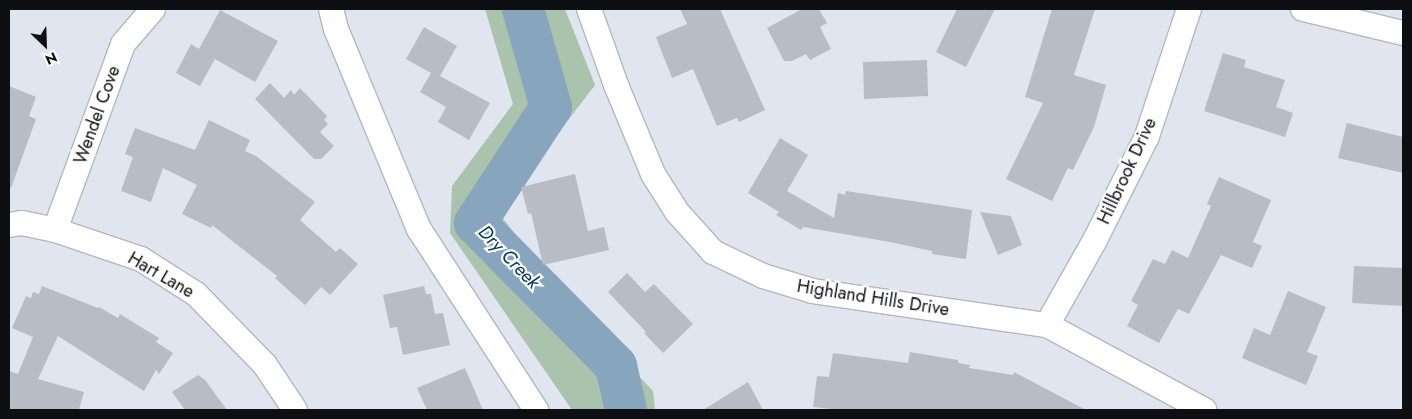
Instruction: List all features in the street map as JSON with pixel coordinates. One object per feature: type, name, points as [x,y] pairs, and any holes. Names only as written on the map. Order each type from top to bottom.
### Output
[{"type":"street","name":"Wendel Cove","points":[[55,230],[123,44],[153,9]]},
{"type":"street","points":[[331,9],[336,29],[419,229],[536,410]]},
{"type":"street","name":"Highland Hills Drive","points":[[589,9],[616,85],[653,174],[677,212],[713,252],[763,276],[813,291],[1047,325],[1204,410]]},
{"type":"street","name":"Hillbrook Drive","points":[[1047,325],[1095,240],[1147,136],[1189,9]]},
{"type":"street","points":[[1303,9],[1403,32]]},
{"type":"street","name":"Hart Lane","points":[[9,224],[22,223],[55,230],[140,259],[196,294],[265,365],[295,410]]},
{"type":"green space","points":[[485,9],[565,9],[595,85],[498,212],[565,299],[653,391],[655,410],[572,410],[450,233],[452,186],[513,104]]},
{"type":"building","points":[[680,9],[720,9],[765,110],[739,122],[737,118],[717,126],[693,69],[672,78],[656,37],[687,24]]},
{"type":"building","points":[[802,9],[819,9],[827,23],[820,27],[831,49],[810,60],[806,54],[792,61],[784,61],[767,28]]},
{"type":"building","points":[[957,9],[995,9],[966,67],[936,52]]},
{"type":"building","points":[[1052,9],[1095,9],[1074,75],[1106,85],[1094,127],[1073,170],[1068,168],[1052,201],[1006,179],[1043,103],[1025,97]]},
{"type":"building","points":[[220,10],[278,41],[255,82],[215,59],[200,86],[176,73],[191,44],[199,49]]},
{"type":"building","points":[[424,27],[457,46],[440,76],[490,103],[469,140],[438,122],[446,107],[420,92],[431,73],[406,59]]},
{"type":"building","points":[[1223,53],[1246,60],[1244,67],[1285,80],[1276,107],[1293,113],[1285,137],[1204,111]]},
{"type":"building","points":[[927,60],[928,96],[864,99],[863,62]]},
{"type":"building","points":[[270,83],[284,98],[291,90],[294,95],[300,88],[327,116],[324,120],[328,124],[320,132],[334,146],[321,159],[314,159],[255,99]]},
{"type":"building","points":[[9,86],[36,97],[29,116],[36,119],[11,188],[9,188]]},
{"type":"building","points":[[209,120],[250,140],[245,151],[256,156],[315,202],[300,220],[336,252],[340,248],[358,264],[330,295],[321,287],[305,305],[275,278],[277,276],[212,225],[211,228],[182,214],[197,185],[163,168],[151,202],[121,191],[133,157],[125,154],[135,128],[195,150]]},
{"type":"building","points":[[1347,123],[1403,137],[1403,173],[1338,158]]},
{"type":"building","points":[[780,138],[808,155],[787,191],[834,218],[838,193],[845,195],[846,191],[972,210],[966,259],[932,254],[932,251],[890,242],[803,227],[801,230],[776,215],[779,212],[748,193]]},
{"type":"building","points":[[575,174],[588,231],[604,227],[609,250],[543,265],[531,213],[528,214],[521,187]]},
{"type":"building","points":[[1219,177],[1271,200],[1253,242],[1262,246],[1252,268],[1221,255],[1189,314],[1178,309],[1159,343],[1127,326],[1138,305],[1131,301],[1153,259],[1165,264],[1172,250],[1188,258],[1211,206],[1207,204]]},
{"type":"building","points":[[980,212],[1011,216],[1022,245],[998,255]]},
{"type":"building","points":[[1354,266],[1403,268],[1403,306],[1352,303]]},
{"type":"building","points":[[627,273],[645,292],[654,284],[693,324],[663,353],[608,292]]},
{"type":"building","points":[[42,286],[99,307],[118,318],[120,314],[159,338],[156,342],[173,353],[159,374],[156,370],[144,391],[58,336],[38,379],[84,392],[79,410],[9,410],[9,371],[18,374],[33,337],[12,328],[26,296],[31,298],[33,292],[39,294]]},
{"type":"building","points":[[424,286],[426,294],[431,294],[435,314],[443,313],[450,345],[403,355],[397,327],[390,328],[383,295]]},
{"type":"building","points":[[1288,291],[1326,307],[1307,352],[1318,356],[1306,385],[1242,358],[1254,328],[1270,335]]},
{"type":"building","points":[[910,352],[958,360],[958,363],[970,365],[969,368],[1013,375],[1014,372],[1086,410],[840,410],[813,407],[817,376],[829,377],[833,353],[908,363]]},
{"type":"building","points":[[465,368],[483,410],[427,410],[417,388]]},
{"type":"building","points":[[198,375],[205,380],[227,410],[185,410],[172,392]]},
{"type":"building","points":[[748,382],[763,410],[703,410]]},
{"type":"waterway","name":"Dry Creek","points":[[523,9],[551,107],[475,223],[616,366],[626,410]]}]
